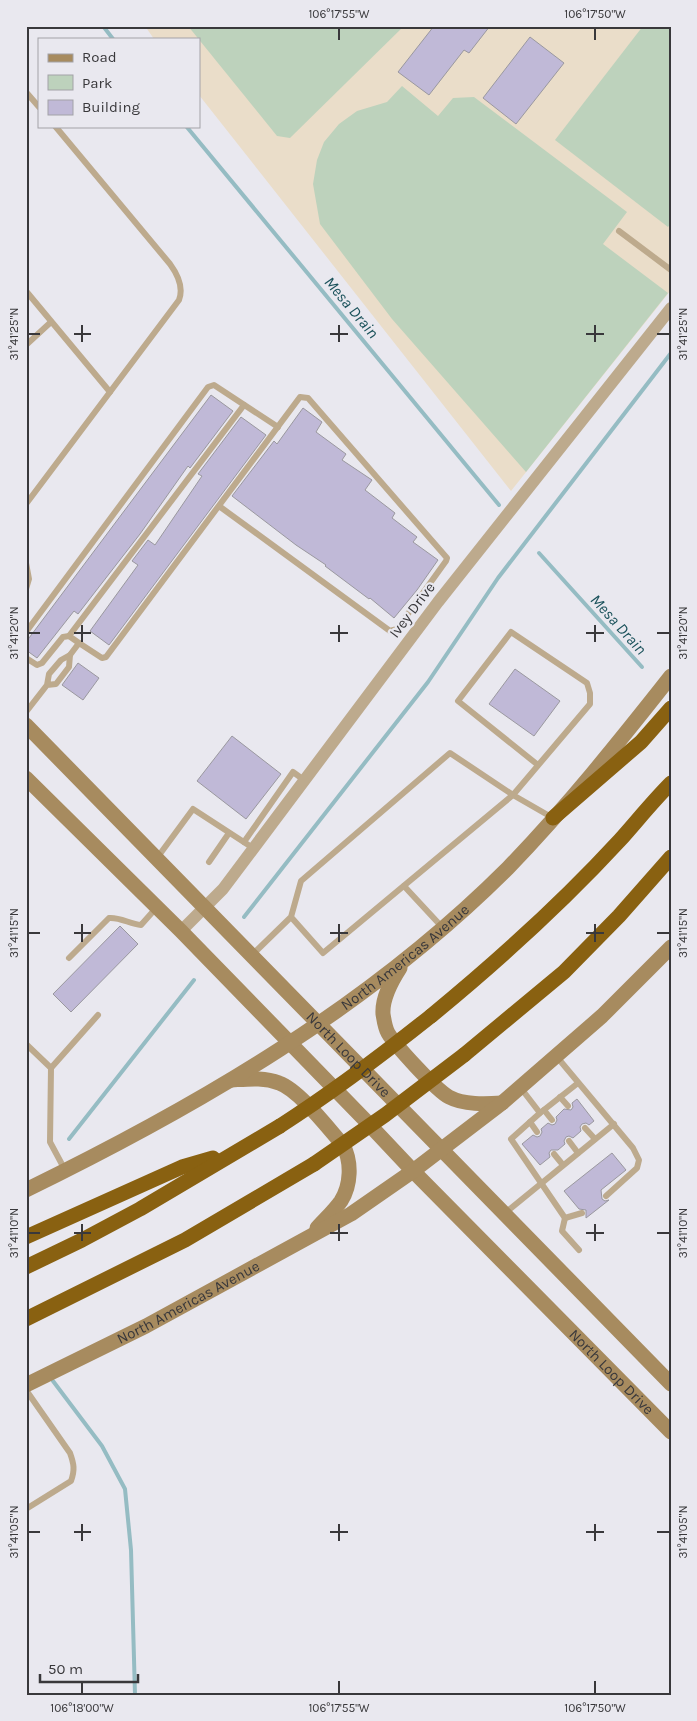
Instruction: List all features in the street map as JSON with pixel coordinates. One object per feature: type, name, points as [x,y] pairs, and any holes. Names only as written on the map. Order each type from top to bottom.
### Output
[{"type":"highway","points":[[553,818],[641,742],[671,708]]},
{"type":"highway","points":[[26,1267],[140,1209],[280,1126],[375,1061],[486,971],[526,935],[608,853],[671,783]]},
{"type":"highway","points":[[26,1319],[185,1240],[314,1164],[385,1115],[464,1055],[564,972],[619,916],[671,857]]},
{"type":"highway","points":[[26,1237],[182,1167],[234,1152]]},
{"type":"main road","name":"North Americas Avenue","points":[[26,1190],[161,1121],[231,1081],[345,1007],[404,960],[508,867],[603,760],[671,676]]},
{"type":"main road","name":"North Loop Drive","points":[[26,726],[671,1384]]},
{"type":"main road","name":"North Loop Drive","points":[[26,778],[181,931],[413,1171],[671,1432]]},
{"type":"main road","name":"North Americas Avenue","points":[[26,1385],[146,1326],[351,1214],[413,1171],[502,1103],[602,1016],[671,947]]},
{"type":"main road","points":[[404,960],[389,988],[384,1005],[383,1015],[388,1033],[437,1089],[449,1097],[463,1102],[502,1103]]},
{"type":"main road","points":[[231,1081],[257,1079],[278,1082],[285,1086],[302,1099],[347,1152],[349,1167],[347,1190],[336,1207],[309,1237]]},
{"type":"street","name":"Ivey Drive","points":[[181,931],[222,889],[248,845],[304,780],[438,602],[671,308]]},
{"type":"lane","points":[[26,92],[38,106]]},
{"type":"lane","points":[[26,504],[179,300],[182,293],[178,274],[57,128]]},
{"type":"lane","points":[[618,231],[671,270]]},
{"type":"lane","points":[[26,291],[110,392]]},
{"type":"lane","points":[[26,344],[51,322]]},
{"type":"lane","points":[[26,632],[208,387],[214,385],[278,427]]},
{"type":"lane","points":[[69,636],[102,658],[106,657],[300,397],[308,398],[446,558],[446,561],[398,629],[390,631],[219,506]]},
{"type":"lane","points":[[26,658],[37,665],[42,664],[63,637],[69,636],[244,405]]},
{"type":"lane","points":[[26,563],[29,579],[26,589]]},
{"type":"lane","points":[[291,917],[323,954],[513,795],[590,704],[590,693],[587,683],[511,632],[458,701],[538,765]]},
{"type":"lane","points":[[26,712],[47,685],[49,674],[60,660],[70,655],[79,643]]},
{"type":"lane","points":[[47,685],[56,684],[69,667],[70,655]]},
{"type":"lane","points":[[251,955],[291,917],[301,881],[450,753],[513,795],[553,818]]},
{"type":"lane","points":[[157,858],[193,809],[248,845]]},
{"type":"lane","points":[[209,862],[229,833]]},
{"type":"lane","points":[[404,886],[442,927]]},
{"type":"lane","points":[[69,958],[109,918],[141,925],[157,907]]},
{"type":"lane","points":[[65,1171],[50,1142],[51,1068],[98,1015]]},
{"type":"lane","points":[[26,1044],[51,1068]]},
{"type":"lane","points":[[556,1057],[634,1148],[639,1160],[637,1168],[606,1196]]},
{"type":"lane","points":[[578,1082],[510,1139],[565,1218],[562,1230],[579,1250]]},
{"type":"lane","points":[[520,1087],[552,1120]]},
{"type":"lane","points":[[560,1097],[568,1106]]},
{"type":"lane","points":[[530,1122],[537,1132]]},
{"type":"lane","points":[[504,1214],[614,1124]]},
{"type":"lane","points":[[584,1128],[595,1140]]},
{"type":"lane","points":[[569,1141],[578,1153]]},
{"type":"lane","points":[[554,1154],[563,1165]]},
{"type":"lane","points":[[565,1218],[582,1213]]},
{"type":"lane","points":[[26,1390],[70,1453],[74,1464],[74,1474],[71,1481],[26,1509]]},
{"type":"shaded area","points":[[145,26],[671,26],[671,290],[511,491],[200,96],[200,38],[153,38]]},
{"type":"green space","points":[[188,26],[404,26],[290,138],[277,136],[200,41],[200,38],[198,38]]},
{"type":"green space","points":[[643,26],[671,26],[671,223],[668,227],[555,140]]},
{"type":"green space","points":[[402,86],[438,116],[453,98],[474,97],[627,212],[603,244],[668,293],[526,472],[392,319],[320,224],[313,184],[317,160],[324,142],[339,124],[357,111],[387,102]]},
{"type":"building","points":[[434,26],[490,26],[469,53],[464,50],[429,95],[398,72]]},
{"type":"building","points":[[530,37],[564,63],[516,124],[483,98]]},
{"type":"building","points":[[211,395],[233,411],[190,468],[188,466],[140,534],[78,614],[74,611],[37,658],[26,650],[26,642]]},
{"type":"building","points":[[303,408],[322,422],[316,432],[346,454],[342,460],[372,480],[365,490],[395,513],[392,518],[417,537],[413,542],[438,560],[394,618],[370,598],[232,496],[274,441],[277,444]]},
{"type":"building","points":[[241,417],[266,435],[109,645],[90,631],[138,565],[132,561],[148,540],[155,545],[202,476],[198,474]]},
{"type":"building","points":[[78,663],[99,678],[83,700],[62,685]]},
{"type":"building","points":[[515,669],[560,701],[534,736],[489,704]]},
{"type":"building","points":[[232,736],[281,774],[246,819],[197,781]]},
{"type":"building","points":[[120,926],[138,944],[71,1012],[53,994]]},
{"type":"building","points":[[577,1099],[594,1121],[589,1125],[586,1123],[582,1124],[580,1127],[581,1131],[573,1138],[566,1137],[565,1144],[558,1150],[551,1150],[549,1153],[550,1157],[540,1165],[522,1144],[533,1135],[540,1136],[541,1129],[548,1123],[555,1124],[556,1117],[564,1109],[571,1110],[573,1107],[572,1103]]},
{"type":"building","points":[[612,1153],[626,1170],[601,1190],[602,1199],[605,1201],[609,1200],[586,1218],[586,1210],[579,1209],[564,1191]]},
{"type":"waterway","name":"Mesa Drain","points":[[103,26],[112,38]]},
{"type":"waterway","name":"Mesa Drain","points":[[188,128],[499,505]]},
{"type":"waterway","points":[[244,917],[428,682],[498,578],[671,353]]},
{"type":"waterway","name":"Mesa Drain","points":[[539,553],[642,667]]},
{"type":"waterway","points":[[69,1139],[194,980]]},
{"type":"waterway","points":[[53,1381],[102,1446],[125,1489],[131,1550],[135,1695]]}]
